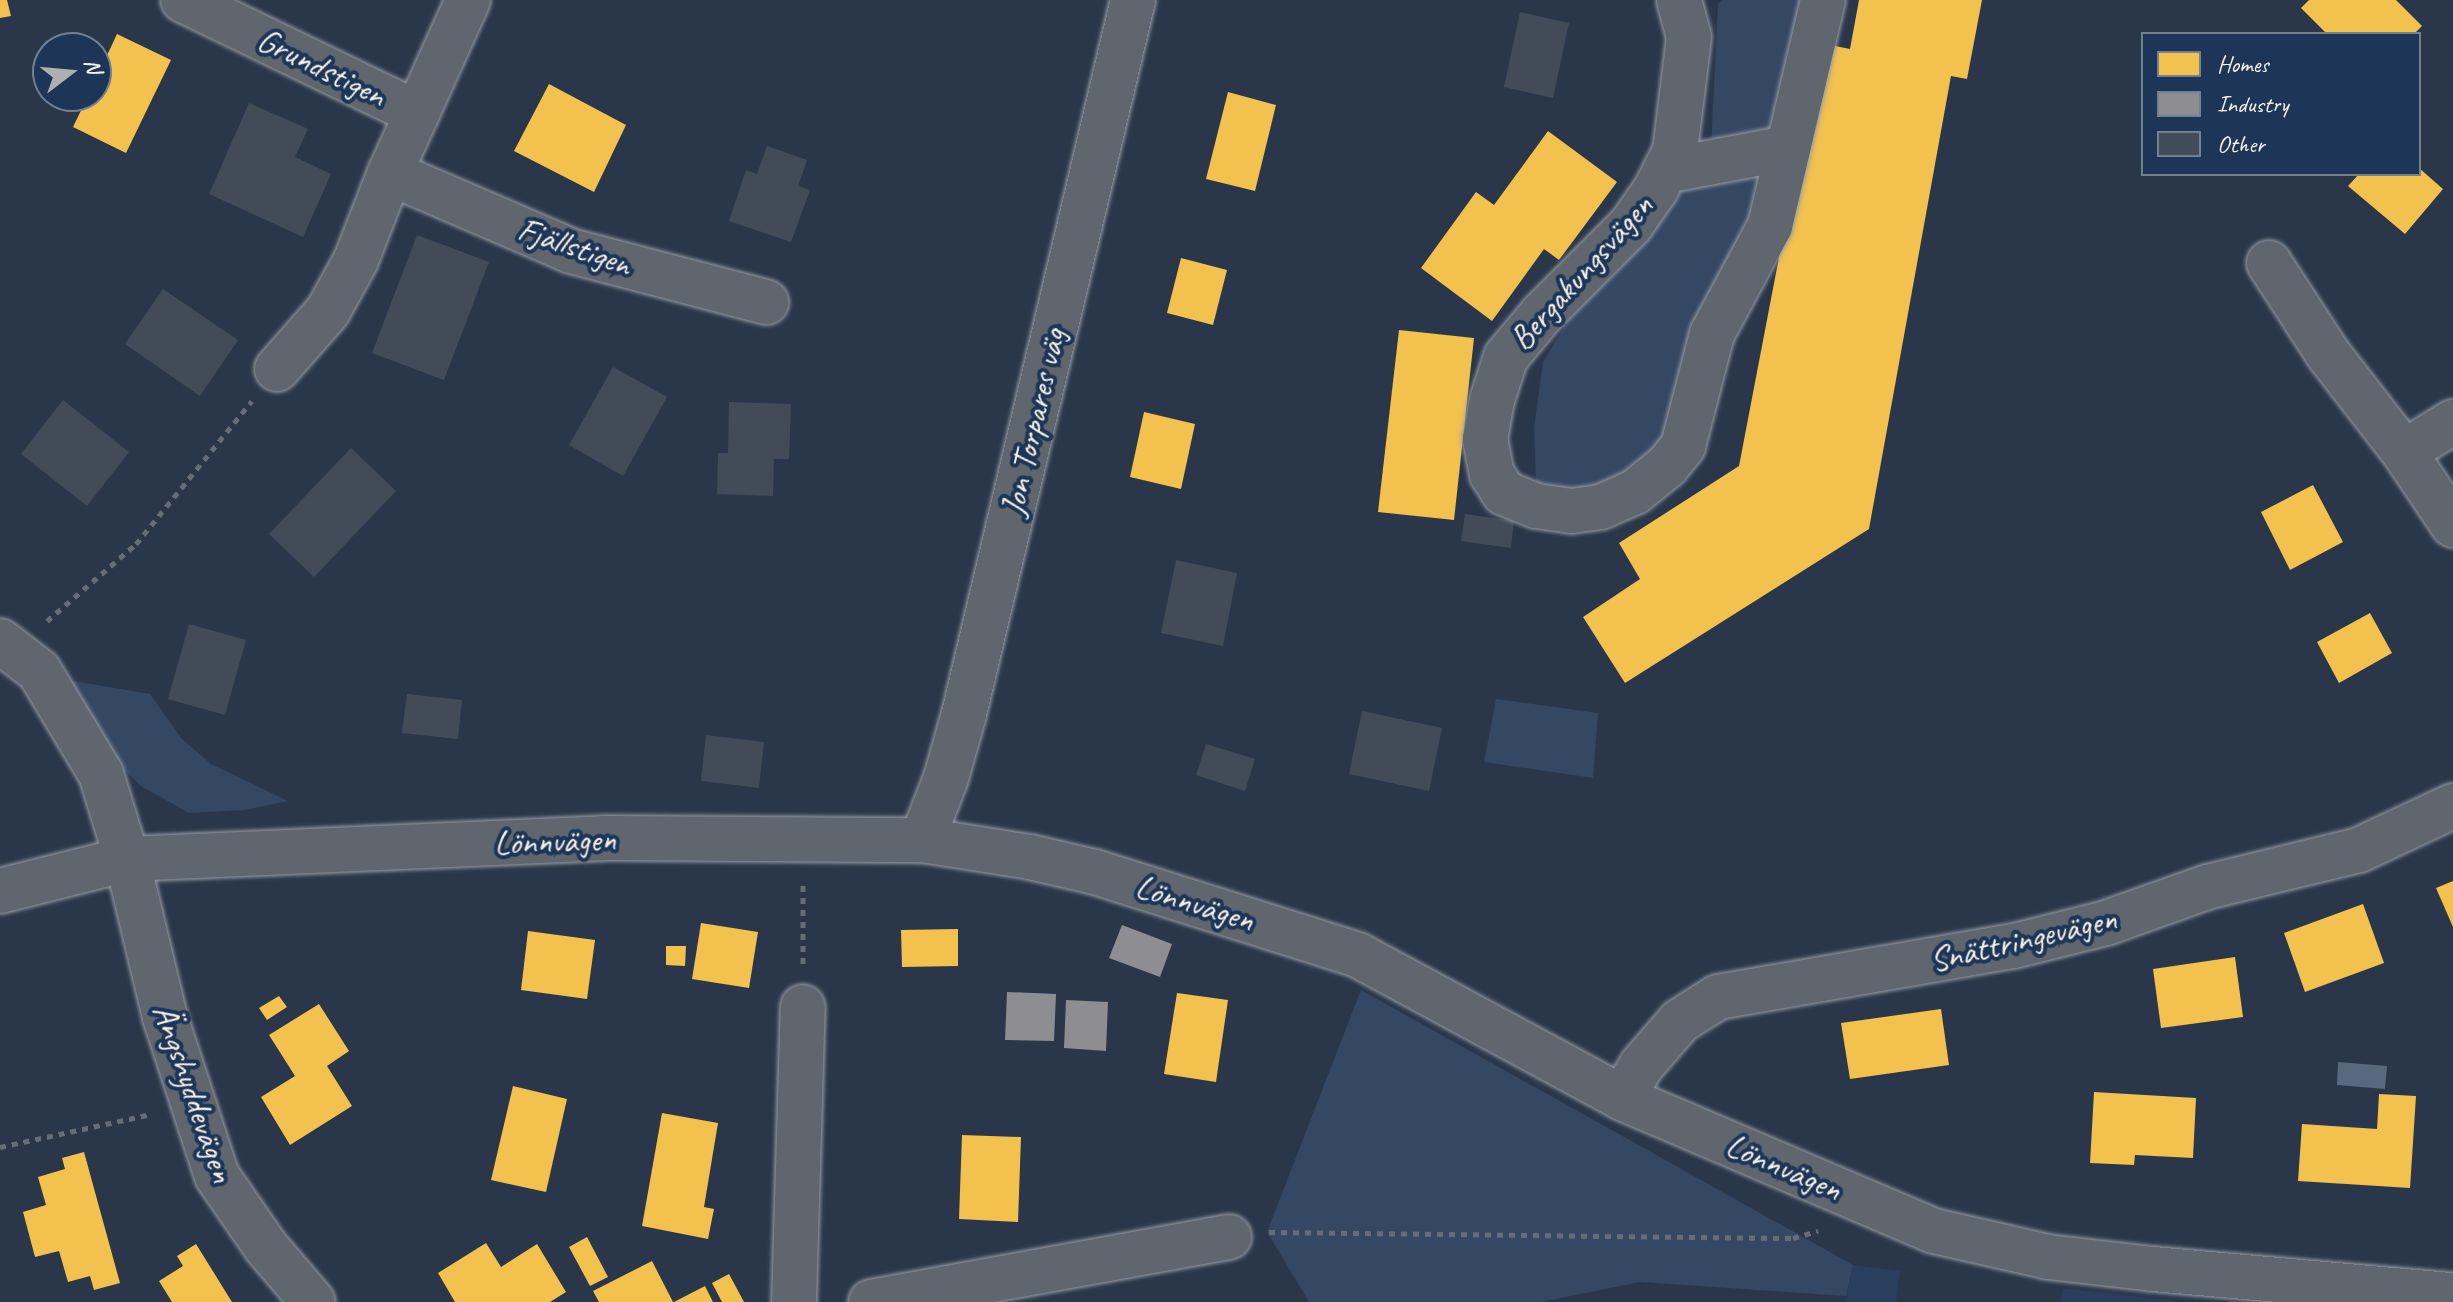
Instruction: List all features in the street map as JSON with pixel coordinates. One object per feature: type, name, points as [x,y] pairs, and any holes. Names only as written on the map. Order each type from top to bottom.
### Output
[{"type":"street","name":"Grundstigen","points":[[183,0],[417,113]]},
{"type":"street","points":[[277,369],[328,311],[356,260],[390,173],[468,0]]},
{"type":"street","name":"Jon Torpares väg","points":[[922,840],[946,778],[964,714],[1133,0]]},
{"type":"street","name":"Bergakungsvägen","points":[[1686,3],[1689,37],[1685,93],[1675,151],[1665,171],[1631,225],[1542,314],[1506,357],[1485,439],[1492,474],[1504,493],[1536,506],[1572,511],[1601,507],[1635,492],[1667,466],[1683,446],[1712,334],[1770,226],[1823,0]]},
{"type":"street","points":[[1665,171],[1788,148]]},
{"type":"street","name":"Fjällstigen","points":[[390,173],[571,251],[766,302]]},
{"type":"street","points":[[2269,263],[2328,354],[2404,452],[2453,525]]},
{"type":"street","points":[[2404,452],[2453,422]]},
{"type":"street","points":[[6,646],[39,671],[101,774],[127,859]]},
{"type":"street","name":"Snättringevägen","points":[[1622,1098],[1641,1066],[1680,1021],[1718,997],[2014,946],[2106,923],[2207,887],[2359,850],[2453,806]]},
{"type":"street","name":"Lönnvägen","points":[[0,891],[127,859],[604,838],[922,840],[1063,863],[1358,955],[1622,1098],[1934,1231],[2048,1257],[2168,1271],[2453,1295]]},
{"type":"street","name":"Ängshyddevägen","points":[[127,859],[165,1017],[217,1176],[266,1247],[313,1302]]},
{"type":"street","points":[[794,1302],[803,1007]]},
{"type":"street","points":[[871,1302],[1229,1237]]},
{"type":"path","points":[[6,646],[136,544],[277,369]]},
{"type":"path","points":[[803,881],[803,1007]]},
{"type":"path","points":[[0,1147],[192,1105]]},
{"type":"path","points":[[1229,1237],[1267,1232],[1793,1238],[1830,1227],[1816,1220]]},
{"type":"shaded area","points":[[1723,0],[1807,0],[1783,131],[1711,148],[1718,4]]},
{"type":"shaded area","points":[[1773,164],[1657,461],[1585,499],[1536,482],[1534,428],[1543,362],[1574,310],[1615,274],[1655,223],[1681,176]]},
{"type":"shaded area","points":[[56,678],[150,694],[182,739],[211,764],[288,801],[244,810],[189,813],[141,786],[98,745]]},
{"type":"shaded area","points":[[1496,699],[1598,713],[1593,778],[1484,762]]},
{"type":"shaded area","points":[[1361,990],[1853,1265],[1846,1296],[1640,1282],[1541,1302],[1309,1302],[1267,1232]]},
{"type":"shaded area","points":[[2338,1062],[2387,1066],[2385,1089],[2337,1085]]},
{"type":"shaded area","points":[[1853,1265],[1900,1271],[1896,1302],[1845,1302]]},
{"type":"shaded area","points":[[2063,1288],[2181,1302],[2061,1302]]},
{"type":"building: Homes","points":[[0,0],[7,0],[11,16],[0,18]]},
{"type":"building: Homes","points":[[1859,0],[1982,0],[1967,79],[1951,76],[1869,529],[1625,683],[1583,617],[1640,579],[1619,543],[1739,466],[1820,43],[1850,49]]},
{"type":"building: Homes","points":[[2309,0],[2396,0],[2422,26],[2416,32],[2325,32],[2301,8]]},
{"type":"building: Homes","points":[[117,34],[171,60],[126,153],[73,127],[80,112],[112,112],[112,45]]},
{"type":"building: Homes","points":[[549,84],[626,125],[594,192],[514,151]]},
{"type":"building: Homes","points":[[1228,92],[1276,105],[1255,191],[1206,179]]},
{"type":"building: Homes","points":[[1548,131],[1617,182],[1559,260],[1544,249],[1492,321],[1421,268],[1476,192],[1494,205]]},
{"type":"building: Homes","points":[[2421,170],[2443,189],[2405,234],[2348,186],[2357,176],[2421,176]]},
{"type":"building: Homes","points":[[1181,258],[1227,270],[1213,325],[1167,313]]},
{"type":"building: Homes","points":[[1399,330],[1474,338],[1454,520],[1378,512]]},
{"type":"building: Homes","points":[[1144,412],[1195,424],[1181,489],[1130,477]]},
{"type":"building: Homes","points":[[2313,485],[2343,542],[2290,570],[2261,512]]},
{"type":"building: Homes","points":[[2370,613],[2392,653],[2339,683],[2317,642]]},
{"type":"building: Homes","points":[[2453,881],[2453,927],[2436,888]]},
{"type":"building: Homes","points":[[2363,904],[2384,963],[2305,992],[2284,933]]},
{"type":"building: Homes","points":[[701,923],[758,932],[749,988],[692,979]]},
{"type":"building: Homes","points":[[958,929],[958,966],[902,967],[901,930]]},
{"type":"building: Homes","points":[[528,931],[595,940],[587,999],[521,990]]},
{"type":"building: Homes","points":[[666,946],[686,946],[685,966],[666,965]]},
{"type":"building: Homes","points":[[2235,957],[2243,1017],[2161,1028],[2153,969]]},
{"type":"building: Homes","points":[[1177,993],[1228,1000],[1216,1082],[1164,1074]]},
{"type":"building: Homes","points":[[279,996],[287,1007],[267,1020],[259,1008]]},
{"type":"building: Homes","points":[[319,1004],[349,1051],[327,1066],[352,1106],[290,1145],[261,1097],[295,1076],[269,1035]]},
{"type":"building: Homes","points":[[1941,1009],[1949,1065],[1850,1079],[1841,1023]]},
{"type":"building: Homes","points":[[513,1086],[567,1099],[546,1192],[491,1180]]},
{"type":"building: Homes","points":[[2094,1092],[2196,1098],[2193,1158],[2135,1155],[2134,1165],[2090,1163]]},
{"type":"building: Homes","points":[[2379,1094],[2416,1096],[2410,1188],[2298,1181],[2302,1124],[2377,1129]]},
{"type":"building: Homes","points":[[662,1113],[718,1123],[704,1207],[714,1209],[708,1239],[642,1226]]},
{"type":"building: Homes","points":[[962,1135],[1021,1137],[1018,1222],[959,1219]]},
{"type":"building: Homes","points":[[84,1152],[120,1283],[94,1290],[90,1276],[68,1282],[59,1251],[35,1257],[23,1212],[46,1205],[38,1177],[65,1169],[62,1158]]},
{"type":"building: Homes","points":[[587,1237],[608,1277],[590,1286],[569,1247]]},
{"type":"building: Homes","points":[[486,1243],[501,1267],[537,1244],[566,1292],[550,1302],[455,1302],[438,1273]]},
{"type":"building: Homes","points":[[196,1244],[232,1302],[172,1302],[159,1281],[183,1266],[177,1256]]},
{"type":"building: Homes","points":[[652,1261],[673,1302],[599,1302],[593,1291]]},
{"type":"building: Homes","points":[[729,1274],[744,1302],[722,1302],[712,1283]]},
{"type":"building: Homes","points":[[705,1286],[713,1302],[674,1302]]},
{"type":"building: Industry","points":[[1122,925],[1172,944],[1160,977],[1109,958]]},
{"type":"building: Industry","points":[[1007,992],[1056,994],[1054,1041],[1005,1040]]},
{"type":"building: Industry","points":[[1066,1000],[1108,1002],[1106,1051],[1064,1048]]},
{"type":"building: Other","points":[[1520,12],[1569,23],[1553,98],[1504,87]]},
{"type":"building: Other","points":[[249,103],[308,129],[295,157],[331,174],[303,237],[209,194]]},
{"type":"building: Other","points":[[767,146],[807,160],[798,186],[810,190],[791,242],[729,221],[746,170],[757,174]]},
{"type":"building: Other","points":[[417,235],[489,262],[444,380],[372,353]]},
{"type":"building: Other","points":[[163,289],[238,340],[200,396],[125,344]]},
{"type":"building: Other","points":[[613,367],[667,397],[623,476],[569,445]]},
{"type":"building: Other","points":[[63,400],[129,452],[87,506],[21,454]]},
{"type":"building: Other","points":[[729,402],[791,404],[789,459],[774,459],[773,496],[717,494],[718,453],[728,453]]},
{"type":"building: Other","points":[[351,448],[396,491],[314,577],[269,534]]},
{"type":"building: Other","points":[[1465,514],[1514,521],[1511,548],[1461,541]]},
{"type":"building: Other","points":[[1176,560],[1237,573],[1223,646],[1161,633]]},
{"type":"building: Other","points":[[189,624],[246,640],[225,715],[168,699]]},
{"type":"building: Other","points":[[407,694],[462,700],[458,739],[402,733]]},
{"type":"building: Other","points":[[1362,711],[1442,728],[1429,791],[1349,774]]},
{"type":"building: Other","points":[[706,735],[764,742],[759,788],[701,781]]},
{"type":"building: Other","points":[[1206,744],[1255,759],[1245,791],[1196,775]]}]
